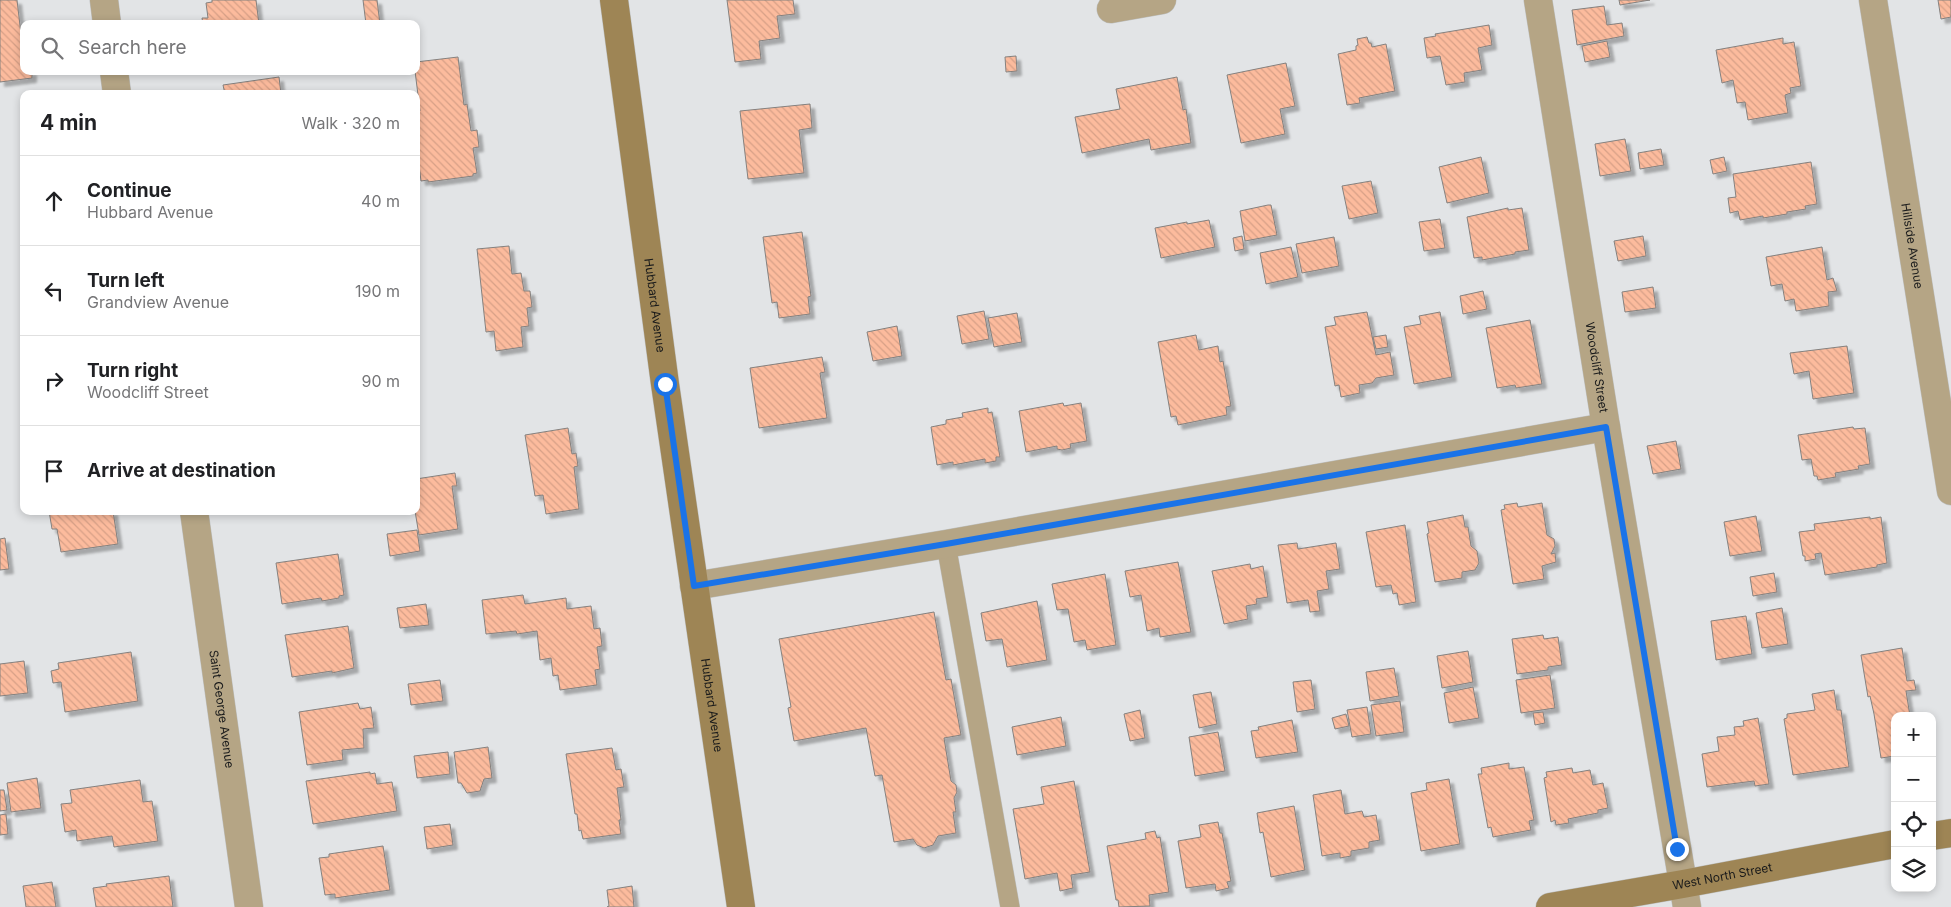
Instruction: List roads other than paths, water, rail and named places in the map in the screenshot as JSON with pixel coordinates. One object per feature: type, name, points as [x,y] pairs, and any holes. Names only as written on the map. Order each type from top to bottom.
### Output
[{"type":"street","points":[[104,0],[106,20]]},
{"type":"street","name":"Hubbard Avenue","points":[[614,0],[663,374],[741,907]]},
{"type":"street","points":[[1111,9],[1162,0]]},
{"type":"street","name":"Woodcliff Street","points":[[1538,0],[1606,427],[1685,896]]},
{"type":"street","name":"Hillside Avenue","points":[[1873,0],[1951,491]]},
{"type":"street","points":[[115,75],[116,90]]},
{"type":"street","points":[[694,586],[946,544],[1606,427]]},
{"type":"street","name":"Saint George Avenue","points":[[195,515],[249,907]]},
{"type":"street","points":[[1936,835],[1951,833]]},
{"type":"street","name":"West North Street","points":[[1550,907],[1685,896],[1891,845]]},
{"type":"lane","points":[[946,544],[1010,907]]}]
